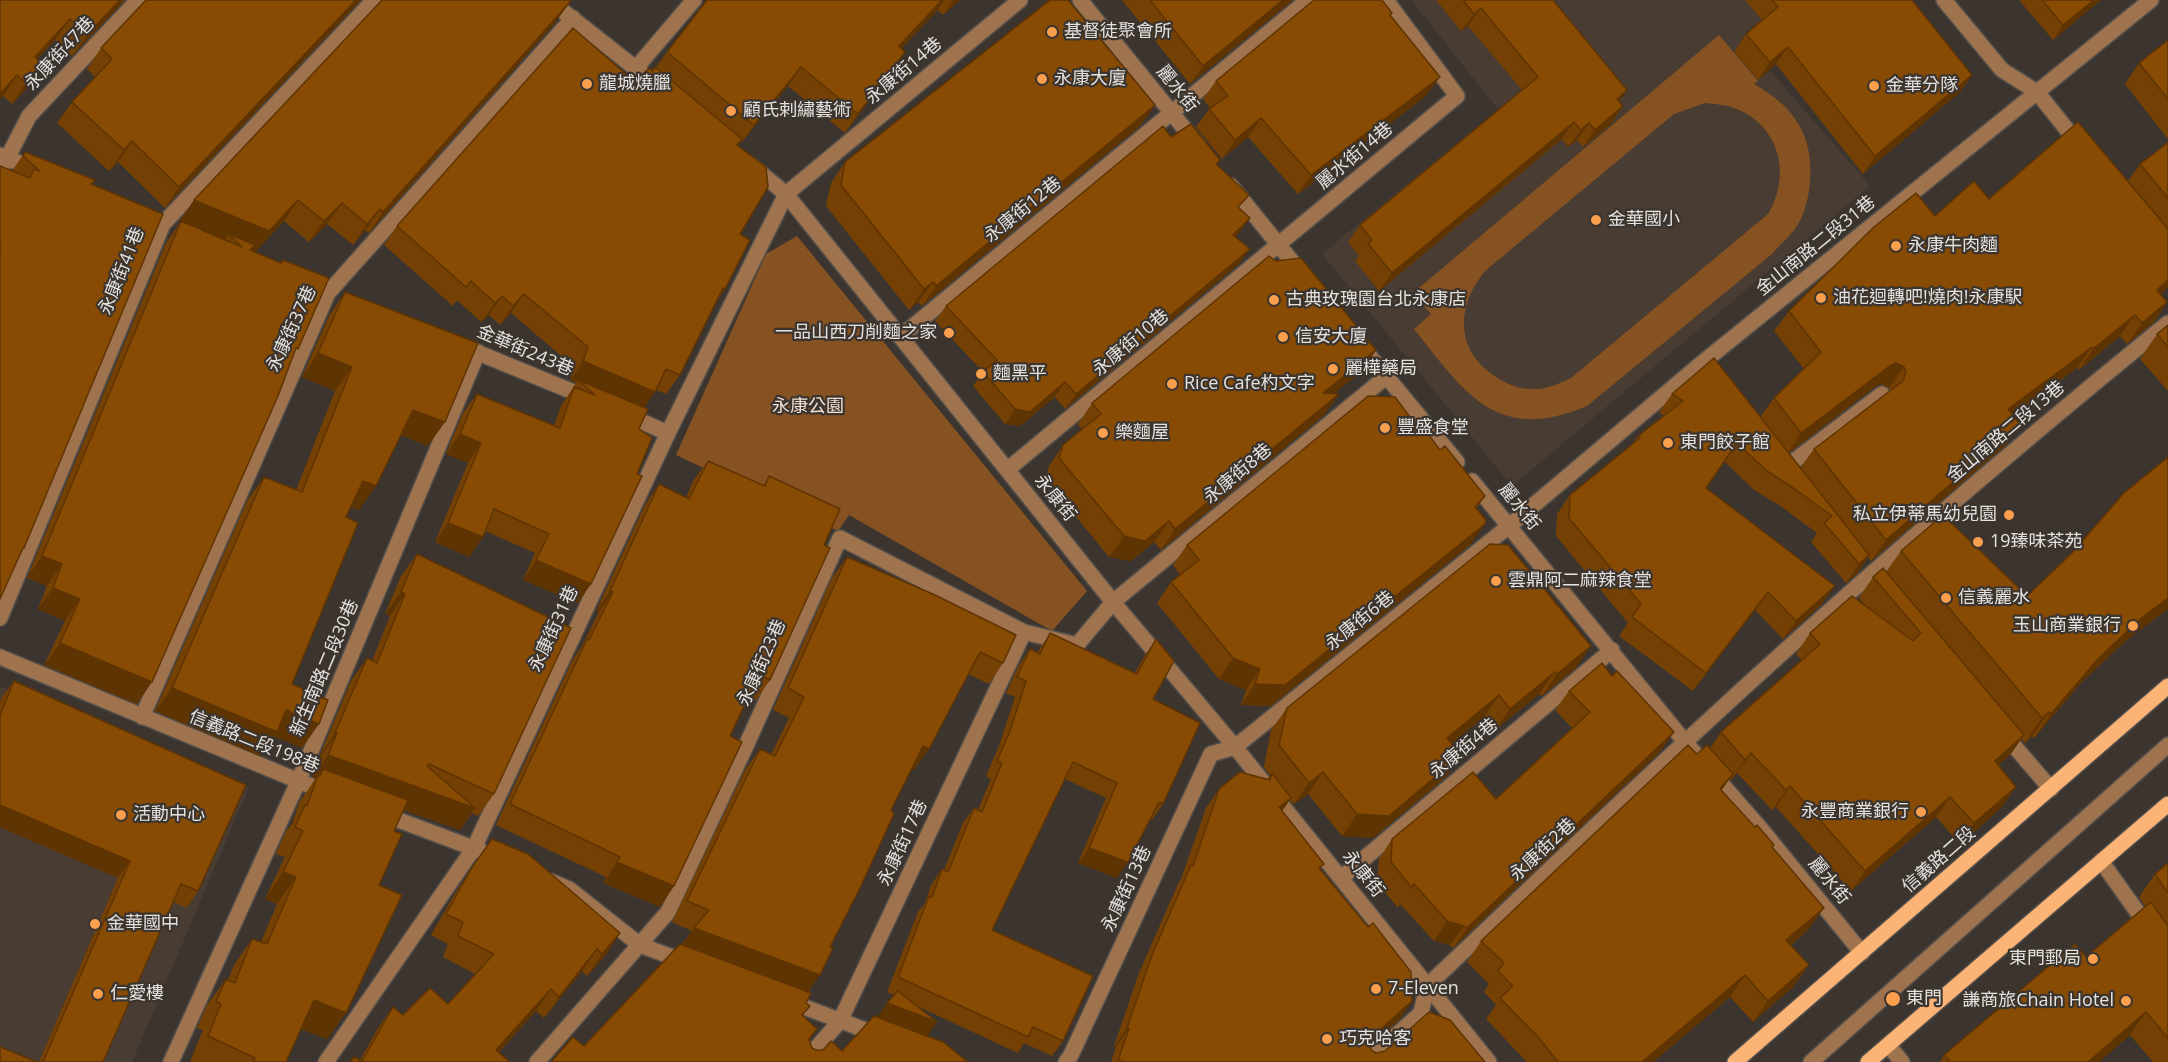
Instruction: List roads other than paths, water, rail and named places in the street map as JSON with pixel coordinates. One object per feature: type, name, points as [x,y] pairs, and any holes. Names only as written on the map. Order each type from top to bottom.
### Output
[{"type":"main road","name":"信義路二段","points":[[1735,1062],[2168,686]]},
{"type":"main road","points":[[1868,1062],[2168,804]]},
{"type":"street","name":"永康街47巷","points":[[2,162],[29,116],[138,0]]},
{"type":"street","name":"永康街41巷","points":[[0,618],[163,224],[374,0]]},
{"type":"street","points":[[549,0],[671,97]]},
{"type":"street","points":[[636,68],[694,0]]},
{"type":"street","name":"永康街14巷","points":[[786,194],[1020,0]]},
{"type":"street","name":"麗水街","points":[[1080,0],[1208,158]]},
{"type":"street","name":"永康街12巷","points":[[900,337],[1308,0]]},
{"type":"street","name":"麗水街14巷","points":[[1278,246],[1457,96],[1386,0]]},
{"type":"street","points":[[1944,0],[2002,70],[2037,92],[2088,155]]},
{"type":"street","name":"金山南路二段31巷","points":[[1509,526],[1702,363],[2151,0]]},
{"type":"street","name":"永康街37巷","points":[[142,717],[328,293],[573,18]]},
{"type":"street","name":"永康街","points":[[742,157],[786,194],[1113,602],[1235,747],[1489,1062]]},
{"type":"street","points":[[2,162],[48,175]]},
{"type":"street","points":[[1222,175],[1315,289]]},
{"type":"street","name":"永康街31巷","points":[[326,1062],[474,848],[668,433],[786,194]]},
{"type":"street","name":"永康街10巷","points":[[1007,471],[1278,246]]},
{"type":"street","name":"金山南路二段13巷","points":[[1685,741],[2035,431],[2168,323]]},
{"type":"street","name":"麗水街","points":[[1351,333],[1862,953]]},
{"type":"street","name":"金華街243巷","points":[[458,344],[668,433]]},
{"type":"street","name":"新生南路二段30巷","points":[[171,1062],[298,782],[478,352]]},
{"type":"street","points":[[1702,363],[1715,378]]},
{"type":"street","name":"永康街8巷","points":[[1113,602],[1387,376]]},
{"type":"street","points":[[1785,468],[1882,394]]},
{"type":"street","name":"永康街6巷","points":[[1235,747],[1509,526]]},
{"type":"street","name":"永康街23巷","points":[[537,1062],[668,912],[840,538],[1024,632],[1077,645],[1113,602]]},
{"type":"street","name":"永康街17巷","points":[[804,1062],[840,1021],[1024,632]]},
{"type":"street","name":"永康街4巷","points":[[1341,878],[1612,650]]},
{"type":"street","name":"信義路二段198巷","points":[[0,657],[342,799]]},
{"type":"street","points":[[1996,725],[2051,789]]},
{"type":"street","name":"永康街2巷","points":[[1427,986],[1685,741]]},
{"type":"street","points":[[1811,1062],[2168,745]]},
{"type":"street","name":"永康街13巷","points":[[1066,1062],[1211,754],[1235,747]]},
{"type":"street","points":[[364,807],[495,857]]},
{"type":"street","points":[[2101,861],[2168,955]]},
{"type":"street","points":[[537,875],[569,889],[640,945],[707,970]]},
{"type":"street","points":[[1366,1062],[1421,1013],[1427,986]]},
{"type":"street","points":[[773,995],[891,1039]]},
{"type":"street","points":[[1888,1045],[1902,1062]]},
{"type":"place","name":"基督徒聚會所","points":[[1052,32]]},
{"type":"place","name":"永康大廈","points":[[1042,79]]},
{"type":"place","name":"龍城燒臘","points":[[587,84]]},
{"type":"place","name":"金華分隊","points":[[1874,86]]},
{"type":"place","name":"顧氏剌繡藝術","points":[[731,111]]},
{"type":"place","name":"金華國小","points":[[1596,220]]},
{"type":"place","name":"永康牛肉麵","points":[[1896,246]]},
{"type":"place","name":"油花迴轉吧!燒肉!永康駅","points":[[1821,298]]},
{"type":"place","name":"古典玫瑰園台北永康店","points":[[1274,300]]},
{"type":"place","name":"一品山西刀削麵之家","points":[[949,333]]},
{"type":"place","name":"信安大廈","points":[[1283,337]]},
{"type":"place","name":"麗樺藥局","points":[[1333,369]]},
{"type":"place","name":"麵黑平","points":[[981,374]]},
{"type":"place","name":"Rice Cafe杓文字","points":[[1172,384]]},
{"type":"place","name":"豐盛食堂","points":[[1385,428]]},
{"type":"place","name":"樂麵屋","points":[[1103,433]]},
{"type":"place","name":"東門餃子館","points":[[1668,443]]},
{"type":"place","name":"私立伊蒂馬幼兒園","points":[[2009,515]]},
{"type":"place","name":"19臻味茶苑","points":[[1978,542]]},
{"type":"place","name":"雲鼎阿二麻辣食堂","points":[[1496,581]]},
{"type":"place","name":"信義麗水","points":[[1946,598]]},
{"type":"place","name":"玉山商業銀行","points":[[2133,626]]},
{"type":"place","name":"永豐商業銀行","points":[[1921,812]]},
{"type":"place","name":"活動中心","points":[[121,815]]},
{"type":"place","name":"金華國中","points":[[95,924]]},
{"type":"place","name":"東門郵局","points":[[2093,959]]},
{"type":"place","name":"7-Eleven","points":[[1376,989]]},
{"type":"place","name":"仁愛樓","points":[[98,994]]},
{"type":"place","name":"東門","points":[[1893,999]]},
{"type":"place","name":"謙商旅Chain Hotel","points":[[2126,1001]]},
{"type":"place","name":"巧克哈客","points":[[1327,1039]]},
{"type":"park label","name":"永康公園","points":[[808,407]]}]
